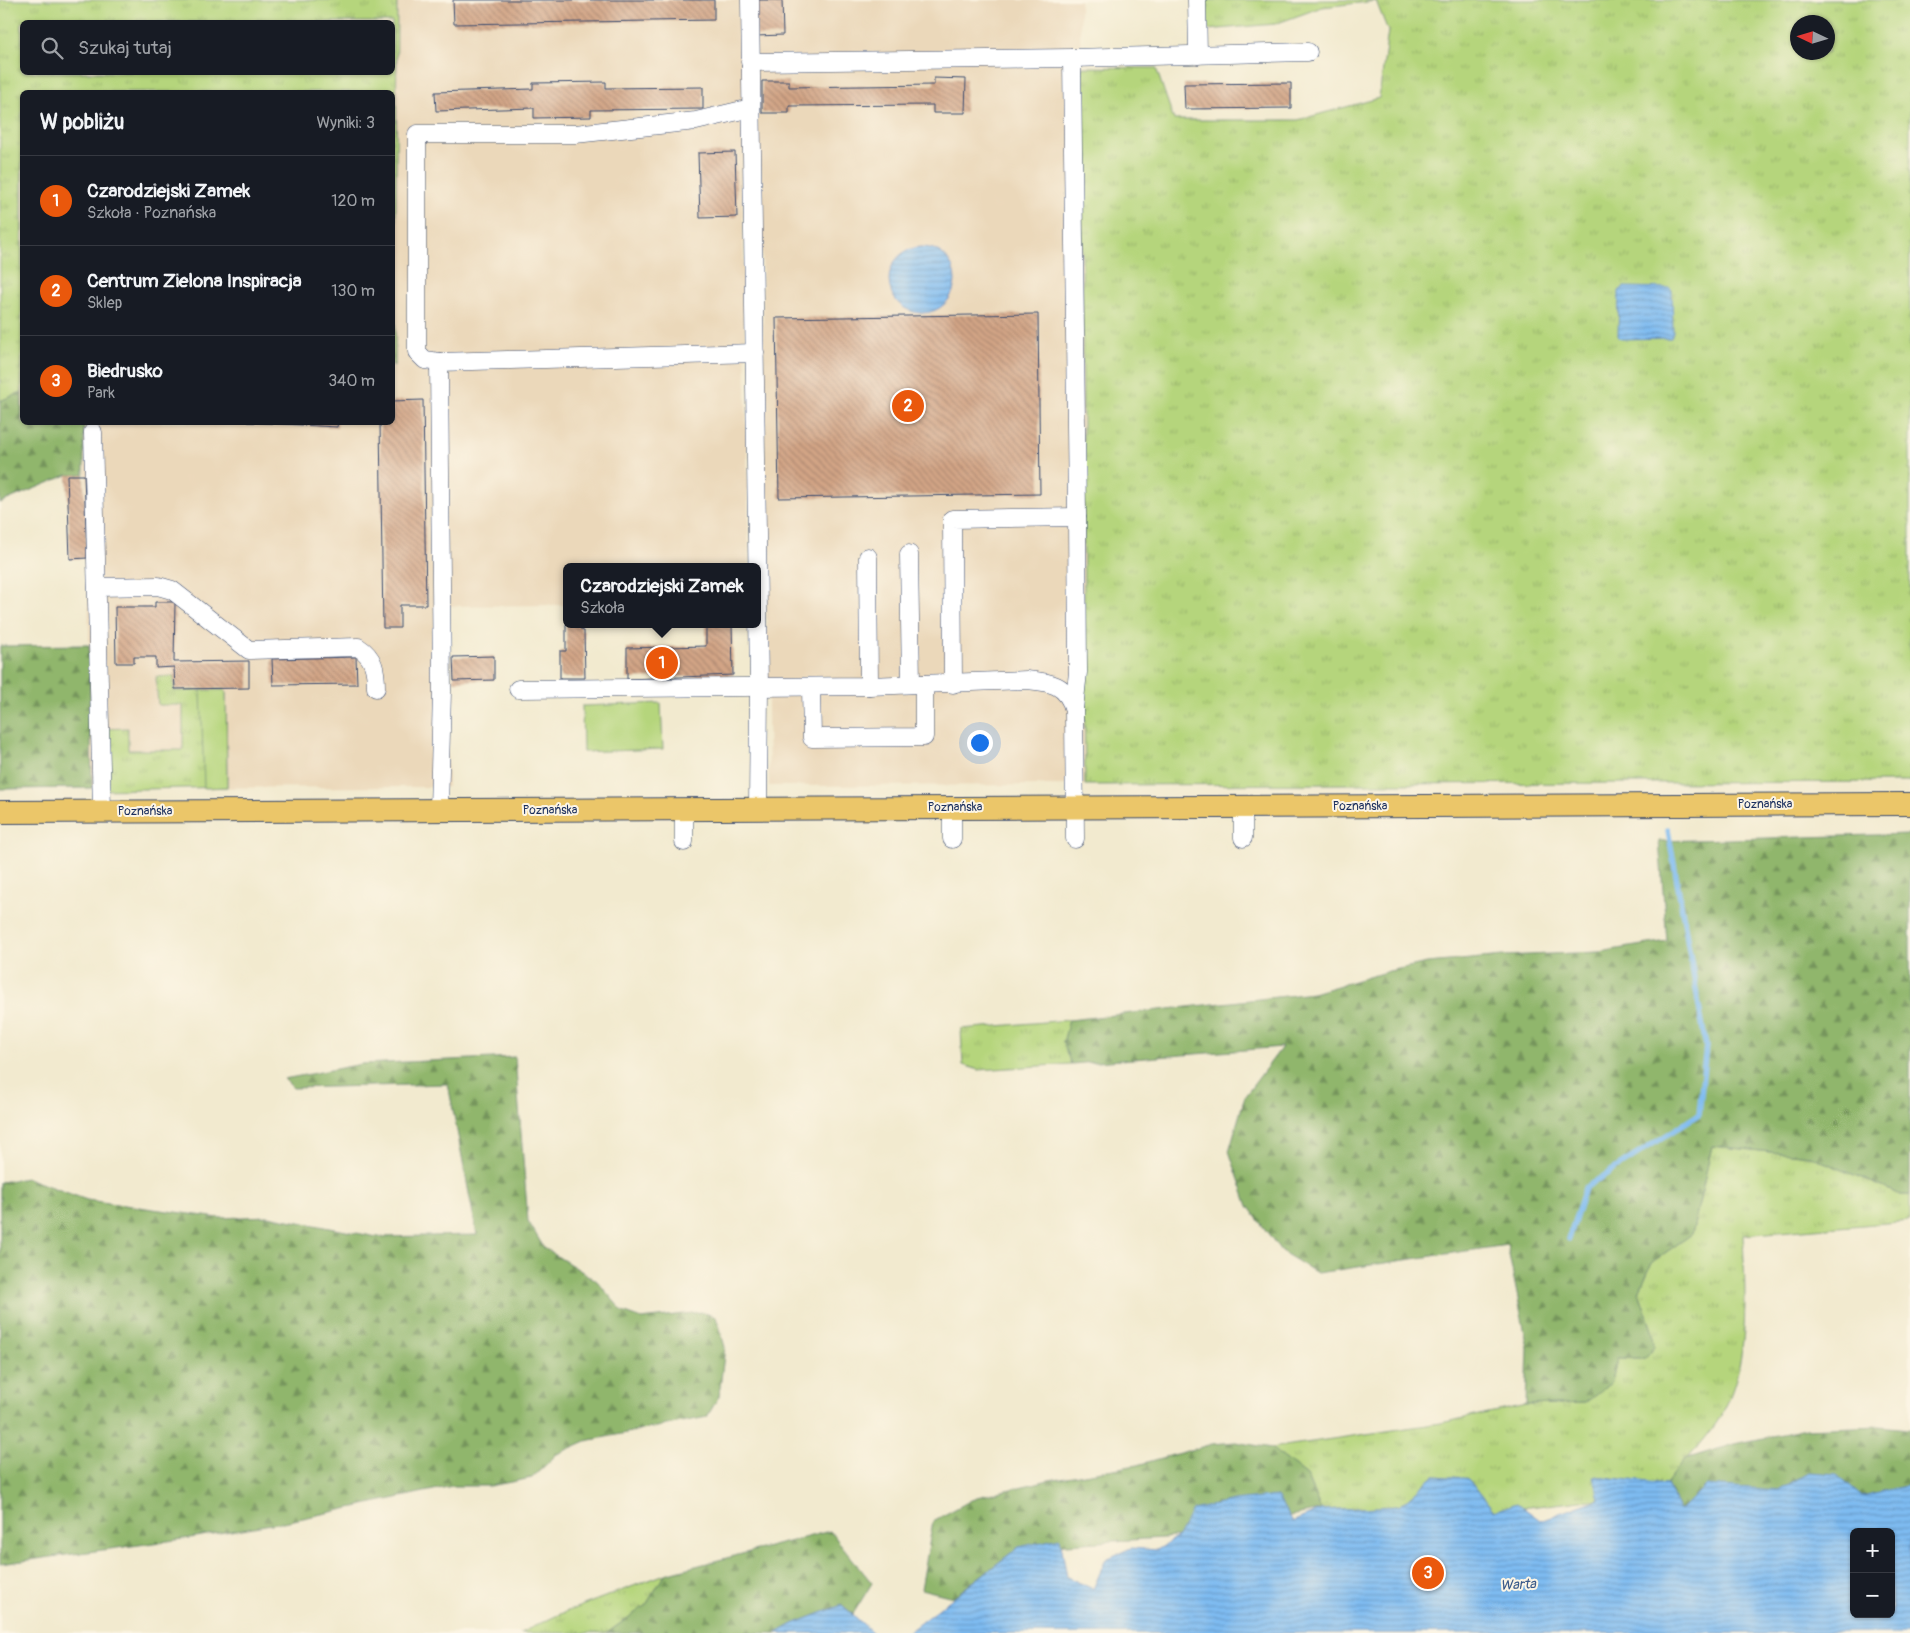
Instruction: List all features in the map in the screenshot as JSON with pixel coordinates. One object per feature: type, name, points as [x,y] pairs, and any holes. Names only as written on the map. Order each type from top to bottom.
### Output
[{"type":"main road","name":"Poznańska","points":[[0,812],[1910,804]]},
{"type":"lane","points":[[750,0],[758,563]]},
{"type":"lane","points":[[1197,0],[1198,55]]},
{"type":"lane","points":[[750,62],[1072,58],[1308,52]]},
{"type":"lane","points":[[1072,58],[1078,672],[1074,710],[1075,839]]},
{"type":"lane","points":[[751,108],[696,121],[575,134],[417,134],[417,352],[425,360],[438,362],[755,353]]},
{"type":"lane","points":[[438,362],[442,691],[439,810]]},
{"type":"lane","points":[[94,432],[102,811]]},
{"type":"lane","points":[[953,684],[952,519],[1077,517]]},
{"type":"lane","points":[[811,687],[812,738],[924,737],[917,684],[909,554]]},
{"type":"lane","points":[[868,557],[869,686]]},
{"type":"lane","points":[[97,587],[158,586],[172,590],[249,650],[358,647],[367,652],[373,662],[376,688]]},
{"type":"lane","points":[[758,628],[758,808]]},
{"type":"lane","points":[[518,689],[811,687],[1041,681],[1064,690],[1071,698],[1074,710]]},
{"type":"lane","points":[[1243,806],[1243,838]]},
{"type":"lane","points":[[952,807],[952,839]]},
{"type":"lane","points":[[684,809],[684,842]]},
{"type":"shaded area","points":[[397,0],[1080,0],[1085,785],[769,786],[761,167],[742,166],[749,563],[563,563],[563,605],[446,606],[448,787],[92,788],[85,425],[395,425]]},
{"type":"green space","points":[[0,0],[397,0],[395,365],[395,90],[20,90],[20,393],[0,401]]},
{"type":"green space","points":[[1206,0],[1910,0],[1910,782],[1085,785],[1081,67],[1156,68],[1174,120],[1298,120],[1379,98],[1388,31],[1376,1],[1322,7],[1275,24],[1207,30]]},
{"type":"green space","points":[[20,393],[20,425],[84,425],[84,475],[67,475],[0,503],[0,401]]},
{"type":"green space","points":[[89,645],[92,788],[0,789],[0,646]]},
{"type":"green space","points":[[174,676],[174,691],[226,690],[227,787],[102,790],[101,729],[128,728],[128,750],[183,750],[183,705],[158,705],[156,677]]},
{"type":"green space","points":[[201,690],[226,690],[227,787],[204,788]]},
{"type":"green space","points":[[661,703],[663,749],[583,752],[582,706]]},
{"type":"green space","points":[[1910,834],[1910,1195],[1901,1195],[1810,1156],[1712,1146],[1692,1234],[1652,1262],[1639,1292],[1653,1333],[1654,1347],[1645,1358],[1617,1358],[1612,1382],[1585,1403],[1526,1405],[1528,1348],[1507,1245],[1317,1273],[1281,1251],[1248,1206],[1229,1151],[1245,1096],[1282,1047],[1071,1064],[1063,1043],[1069,1020],[1313,993],[1389,971],[1427,963],[1503,956],[1599,952],[1667,941],[1659,841]]},
{"type":"green space","points":[[1069,1020],[1063,1043],[1071,1064],[979,1070],[963,1065],[961,1029]]},
{"type":"green space","points":[[515,1057],[528,1221],[544,1248],[597,1281],[623,1312],[642,1319],[701,1312],[716,1317],[725,1347],[719,1396],[707,1417],[586,1441],[557,1454],[532,1478],[490,1486],[452,1486],[294,1520],[190,1538],[0,1564],[0,1182],[27,1178],[87,1200],[219,1218],[268,1216],[377,1237],[477,1235],[448,1084],[293,1088],[284,1079],[362,1064]]},
{"type":"green space","points":[[1712,1146],[1810,1156],[1901,1195],[1910,1195],[1910,1221],[1743,1235],[1744,1325],[1738,1370],[1732,1391],[1723,1412],[1711,1431],[1666,1484],[1595,1476],[1599,1499],[1494,1511],[1468,1478],[1434,1476],[1399,1506],[1321,1510],[1306,1475],[1271,1448],[1441,1423],[1526,1405],[1585,1403],[1612,1382],[1617,1358],[1645,1358],[1653,1333],[1639,1292],[1652,1262],[1692,1234]]},
{"type":"green space","points":[[1879,1426],[1910,1429],[1910,1485],[1862,1496],[1778,1490],[1680,1511],[1666,1484],[1685,1459],[1735,1444],[1806,1429]]},
{"type":"green space","points":[[1236,1442],[1271,1448],[1306,1475],[1321,1510],[1178,1537],[1019,1547],[953,1597],[921,1589],[933,1521],[977,1497],[1049,1480],[1137,1465],[1212,1444]]},
{"type":"green space","points":[[830,1531],[872,1583],[853,1614],[842,1605],[793,1624],[777,1633],[607,1633],[646,1605],[665,1574]]},
{"type":"green space","points":[[665,1574],[646,1605],[607,1633],[520,1633],[560,1614]]},
{"type":"water","points":[[922,247],[935,249],[950,262],[953,267],[955,280],[953,293],[940,308],[935,311],[922,313],[909,311],[894,298],[891,293],[889,280],[891,267],[904,252],[909,249]]},
{"type":"water","points":[[1624,287],[1670,288],[1672,290],[1673,332],[1671,338],[1621,339],[1618,336],[1619,291]]},
{"type":"water","name":"Warta","points":[[1809,1473],[1838,1475],[1862,1496],[1910,1485],[1910,1633],[907,1633],[1019,1547],[1060,1538],[1067,1577],[1093,1589],[1106,1559],[1131,1548],[1157,1550],[1178,1537],[1192,1510],[1234,1501],[1277,1496],[1292,1522],[1321,1510],[1399,1506],[1434,1476],[1468,1478],[1494,1511],[1517,1503],[1540,1520],[1599,1499],[1594,1476],[1666,1484],[1680,1511],[1706,1485],[1778,1490]]},
{"type":"water","points":[[842,1605],[873,1633],[777,1633],[793,1624]]},
{"type":"building","points":[[453,0],[714,0],[714,20],[454,24]]},
{"type":"building","points":[[755,0],[782,0],[783,35],[756,36]]},
{"type":"building","points":[[934,78],[966,79],[965,113],[933,113],[933,105],[789,106],[789,113],[762,113],[762,81],[789,81],[789,87],[934,85]]},
{"type":"building","points":[[606,82],[606,88],[703,87],[703,109],[591,110],[591,117],[534,118],[534,108],[436,111],[435,92],[533,89],[533,83]]},
{"type":"building","points":[[1291,83],[1291,108],[1185,109],[1184,84]]},
{"type":"building","points":[[735,152],[737,217],[700,218],[698,153]]},
{"type":"building","points":[[1038,314],[1040,494],[779,498],[776,318]]},
{"type":"building","points":[[423,400],[426,605],[400,605],[400,628],[383,628],[380,425],[395,425],[395,401]]},
{"type":"building","points":[[301,425],[337,425],[337,427]]},
{"type":"building","points":[[67,475],[84,475],[87,558],[70,559]]},
{"type":"building","points":[[155,602],[175,602],[174,662],[249,661],[249,688],[175,689],[174,667],[156,668],[156,657],[134,657],[134,663],[116,663],[115,607],[155,607]]},
{"type":"building","points":[[566,628],[581,628],[584,631],[585,678],[560,678],[560,651],[566,651]]},
{"type":"building","points":[[706,628],[732,628],[733,675],[627,679],[627,648],[706,646]]},
{"type":"building","points":[[494,656],[494,680],[454,681],[453,657]]},
{"type":"building","points":[[356,657],[357,684],[273,685],[272,659]]},
{"type":"waterway","points":[[1569,1239],[1585,1188],[1699,1114],[1706,1046],[1668,830]]},
{"type":"place","name":"Centrum Zielona Inspiracja","points":[[908,406]]},
{"type":"place","name":"Czarodziejski Zamek","points":[[662,663]]},
{"type":"place","name":"Biedrusko","points":[[1428,1573]]}]
